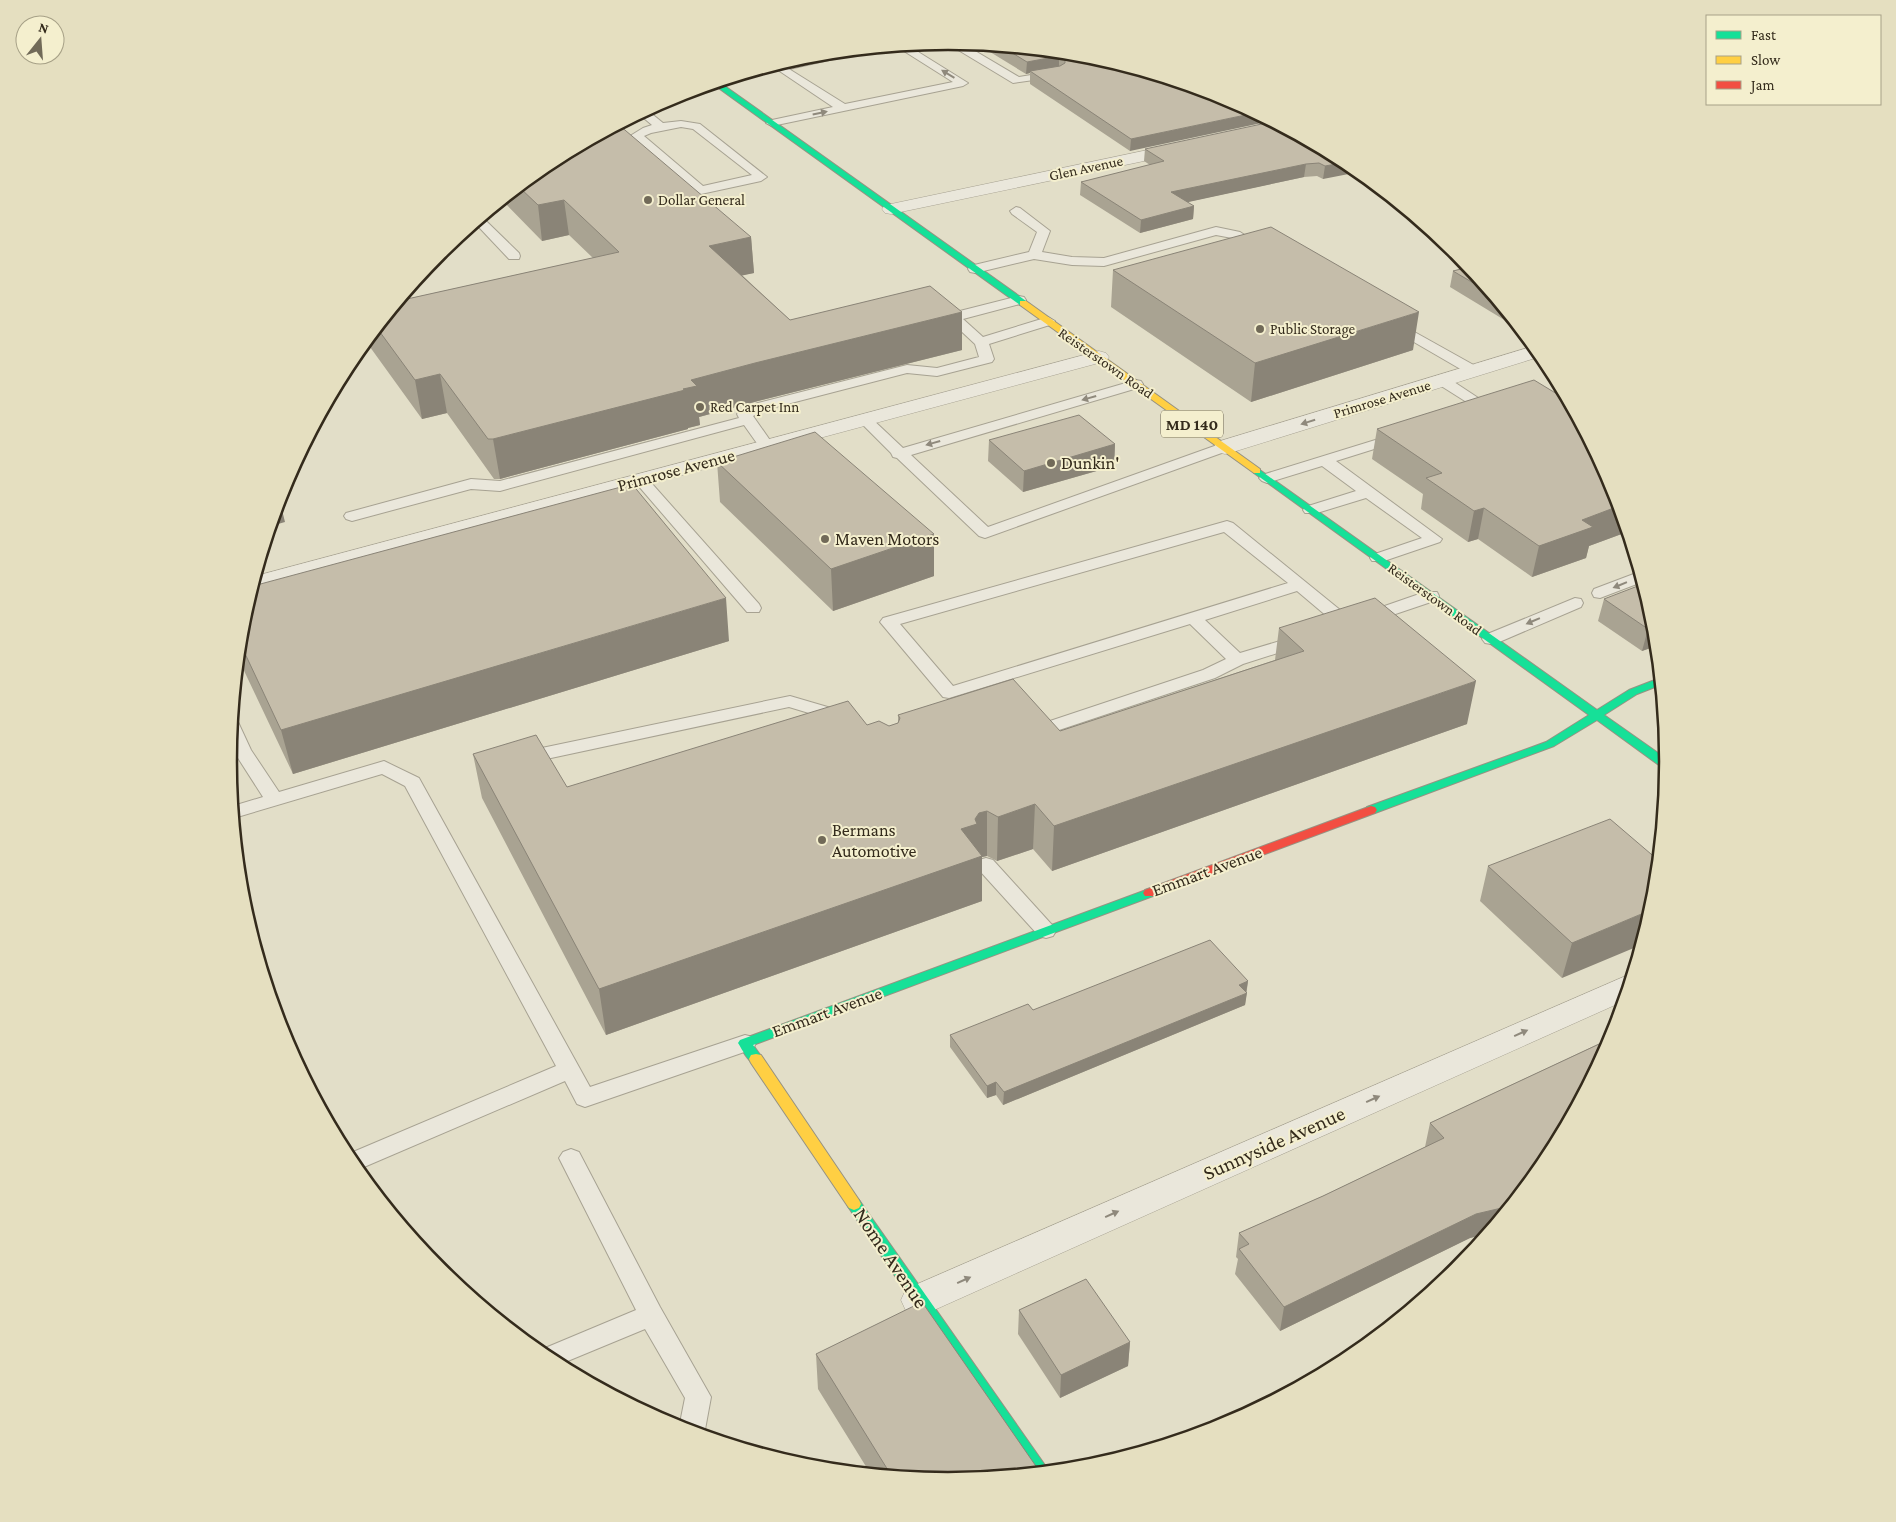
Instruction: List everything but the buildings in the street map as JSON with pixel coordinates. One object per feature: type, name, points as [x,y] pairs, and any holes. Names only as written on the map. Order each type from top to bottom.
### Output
[{"type":"main road","name":"Reisterstown Road","points":[[722,87],[1659,759]]},
{"type":"main road","name":"Emmart Avenue","points":[[745,1043],[1550,744],[1633,692],[1654,683]]},
{"type":"main road","name":"Nome Avenue","points":[[745,1043],[919,1300],[1037,1466]]},
{"type":"street","name":"Glen Avenue","points":[[891,209],[1193,145]]},
{"type":"street","name":"Primrose Avenue","points":[[1225,447],[1530,353]]},
{"type":"street","name":"Primrose Avenue","points":[[260,582],[1099,358]]},
{"type":"street","name":"Sunnyside Avenue","points":[[919,1300],[1621,989]]},
{"type":"lane","points":[[965,51],[1018,82],[1059,73]]},
{"type":"lane","points":[[772,123],[962,83],[910,52]]},
{"type":"lane","points":[[783,70],[843,108]]},
{"type":"lane","points":[[648,116],[661,127],[681,124],[696,126],[761,177],[701,190],[636,136],[647,130],[661,127]]},
{"type":"lane","points":[[1016,211],[1044,231],[1034,255]]},
{"type":"lane","points":[[482,224],[514,256]]},
{"type":"lane","points":[[976,269],[1034,255],[1072,261],[1104,262],[1216,231],[1236,235],[1270,254]]},
{"type":"lane","points":[[766,446],[744,414],[763,406],[906,369],[937,372],[987,359],[981,342],[953,317],[1018,300]]},
{"type":"lane","points":[[1380,316],[1474,371]]},
{"type":"lane","points":[[981,342],[1048,321]]},
{"type":"lane","points":[[1443,380],[1488,409],[1469,415]]},
{"type":"lane","points":[[898,454],[1136,384]]},
{"type":"lane","points":[[352,516],[471,484],[500,486],[748,420]]},
{"type":"lane","points":[[865,420],[898,454],[985,533],[1225,447]]},
{"type":"lane","points":[[1267,478],[1415,432]]},
{"type":"lane","points":[[1324,460],[1434,538],[1378,558]]},
{"type":"lane","points":[[641,480],[753,608]]},
{"type":"lane","points":[[1311,510],[1368,492]]},
{"type":"lane","points":[[1300,585],[949,693],[889,622],[1227,526],[1300,585],[1355,622],[1378,632]]},
{"type":"lane","points":[[1600,593],[1635,579]]},
{"type":"lane","points":[[1044,729],[1209,674],[1237,660],[1431,596]]},
{"type":"lane","points":[[1491,639],[1575,603]]},
{"type":"lane","points":[[1193,618],[1237,660]]},
{"type":"lane","points":[[537,755],[790,701],[847,718],[854,725]]},
{"type":"lane","points":[[237,754],[275,800]]},
{"type":"lane","points":[[239,810],[384,767],[412,782],[585,1098],[745,1043]]},
{"type":"lane","points":[[986,865],[1046,931]]},
{"type":"lane","points":[[359,1159],[569,1070]]},
{"type":"lane","points":[[571,1158],[651,1314],[698,1397],[693,1424]]},
{"type":"lane","points":[[556,1354],[651,1314]]},
{"type":"traffic: fast","points":[[722,87],[1023,303]]},
{"type":"traffic: fast","points":[[1257,471],[1659,759]]},
{"type":"traffic: fast","points":[[1371,810],[1550,744],[1633,692],[1654,683]]},
{"type":"traffic: fast","points":[[756,1059],[745,1043],[1149,893]]},
{"type":"traffic: fast","points":[[854,1204],[919,1300],[1037,1466]]},
{"type":"traffic: slow","points":[[1023,303],[1257,471]]},
{"type":"traffic: slow","points":[[756,1059],[854,1204]]},
{"type":"traffic: jam","points":[[1149,893],[1371,810]]},
{"type":"place","name":"Dollar General","points":[[648,200]]},
{"type":"place","name":"Public Storage","points":[[1260,329]]},
{"type":"place","name":"Red Carpet Inn","points":[[700,407]]},
{"type":"place","name":"Dunkin'","points":[[1051,463]]},
{"type":"place","name":"Maven Motors","points":[[825,539]]},
{"type":"place","name":"Bermans Automotive","points":[[822,840]]}]
